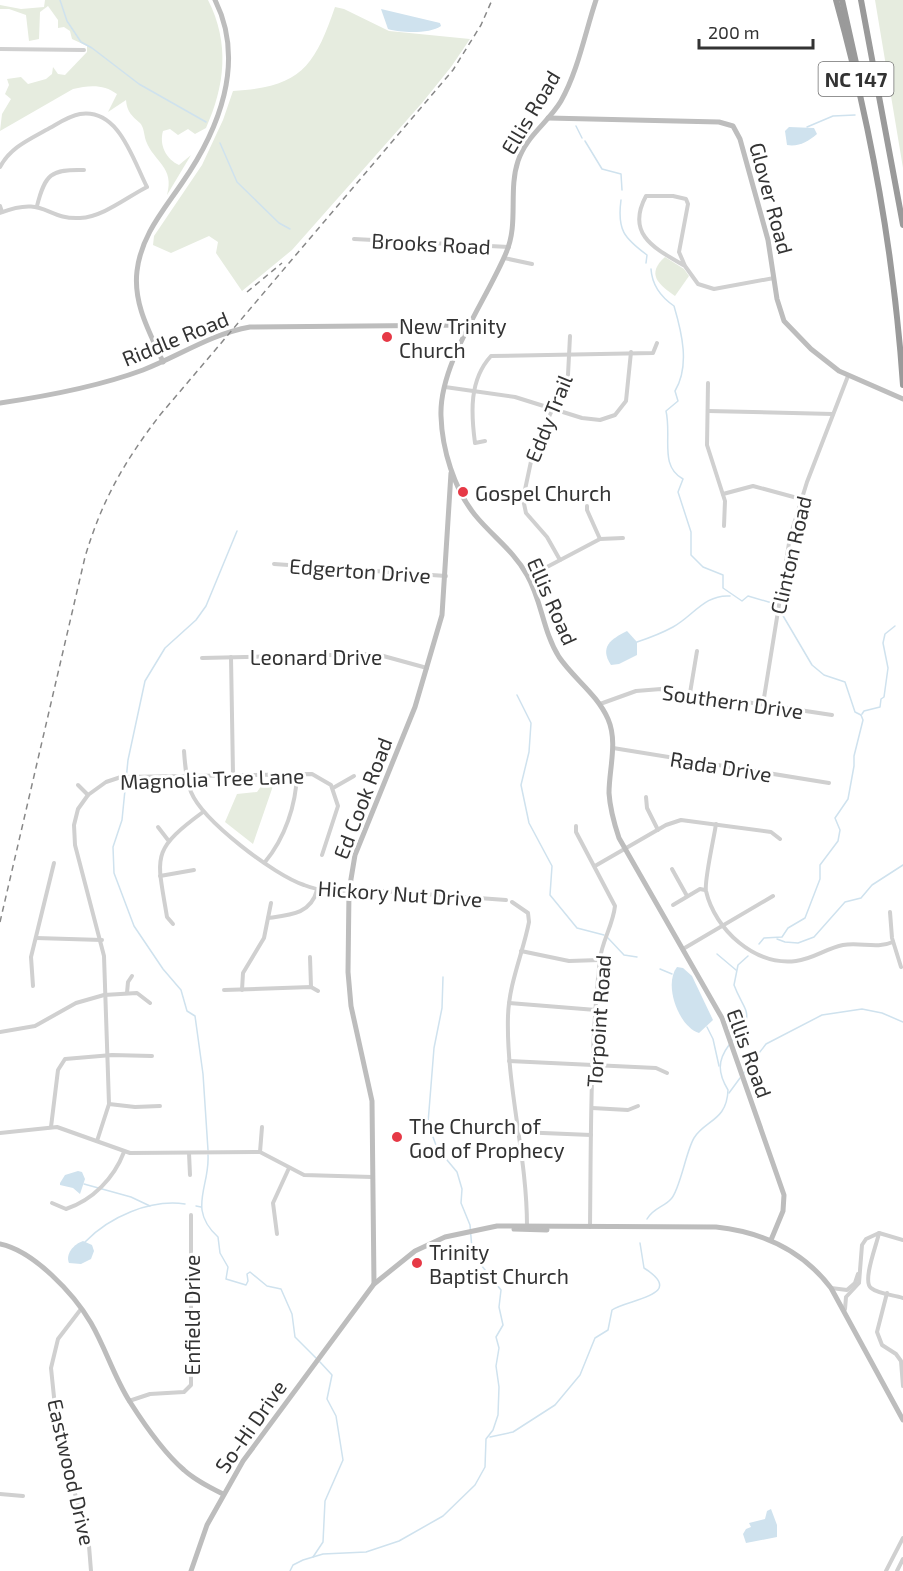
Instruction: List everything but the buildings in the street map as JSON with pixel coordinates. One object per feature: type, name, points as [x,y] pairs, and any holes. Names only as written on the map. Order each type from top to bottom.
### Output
[{"type":"highway","name":"NC 147","points":[[836,0],[874,158]]},
{"type":"highway","points":[[842,0],[874,158],[890,261],[903,385]]},
{"type":"highway","points":[[861,0],[890,144],[903,225]]},
{"type":"street","points":[[163,362],[141,311],[137,270],[147,235],[198,158],[225,94],[229,73],[229,49],[223,20],[215,0]]},
{"type":"street","name":"Ellis Road","points":[[596,0],[569,85],[548,118],[528,140],[516,168],[509,247],[452,362],[444,386],[441,417],[451,471],[475,515],[516,558],[528,577],[548,636],[559,657],[600,704],[609,722],[613,748],[610,803],[613,822],[625,848],[722,1018],[781,1184],[783,1211],[771,1240]]},
{"type":"street","points":[[0,49],[84,51]]},
{"type":"street","points":[[0,167],[17,147],[74,116],[92,115],[102,117],[115,126],[147,187],[87,217],[68,217],[37,206],[22,206],[1,213],[0,206]]},
{"type":"street","name":"Glover Road","points":[[548,118],[724,122],[734,126],[738,133],[768,240],[779,312],[785,323],[822,359],[848,376],[903,399]]},
{"type":"street","points":[[37,206],[41,188],[49,176],[63,170],[84,170]]},
{"type":"street","points":[[685,266],[653,248],[641,232],[640,208],[646,196],[673,196],[687,199],[680,252],[685,266],[698,284],[708,289],[775,278]]},
{"type":"street","name":"Brooks Road","points":[[354,239],[509,247]]},
{"type":"street","points":[[673,259],[680,252]]},
{"type":"street","points":[[504,258],[532,264]]},
{"type":"street","name":"Riddle Road","points":[[0,403],[100,384],[163,362],[215,337],[250,327],[472,325]]},
{"type":"street","name":"Eddy Trail","points":[[560,560],[547,537],[526,513],[523,499],[533,452],[568,375],[571,353],[570,336]]},
{"type":"street","points":[[485,441],[475,443],[472,405],[474,392],[486,362],[492,355],[653,353],[656,351],[657,343]]},
{"type":"street","points":[[444,386],[512,396],[592,420],[615,415],[623,407],[629,393],[631,352]]},
{"type":"street","name":"Clinton Road","points":[[763,704],[783,569],[801,499],[848,376]]},
{"type":"street","points":[[708,383],[707,445],[726,507],[724,526]]},
{"type":"street","points":[[708,411],[833,414]]},
{"type":"street","name":"Ed Cook Road","points":[[374,1284],[371,1095],[351,1006],[349,891],[364,830],[415,707],[442,615],[451,471]]},
{"type":"street","points":[[723,494],[753,486],[801,499]]},
{"type":"street","points":[[587,506],[600,539]]},
{"type":"street","points":[[528,577],[600,539],[623,538]]},
{"type":"street","name":"Edgerton Drive","points":[[274,564],[446,576]]},
{"type":"street","points":[[690,693],[697,651]]},
{"type":"street","name":"Leonard Drive","points":[[202,658],[376,654],[392,656],[427,668]]},
{"type":"street","points":[[231,657],[233,774]]},
{"type":"street","name":"Southern Drive","points":[[600,704],[642,690],[661,689],[832,715]]},
{"type":"street","name":"Rada Drive","points":[[613,748],[829,783]]},
{"type":"street","name":"Hickory Nut Drive","points":[[184,751],[191,792],[203,812],[224,832],[301,885],[317,890],[506,900]]},
{"type":"street","points":[[265,862],[284,830],[295,794],[297,774]]},
{"type":"street","name":"Magnolia Tree Lane","points":[[88,795],[106,782],[121,777],[312,774],[333,788],[338,806],[322,855]]},
{"type":"street","points":[[333,788],[354,776]]},
{"type":"street","points":[[78,785],[88,795],[75,817],[73,836],[102,940],[106,994],[109,1104],[97,1141]]},
{"type":"street","points":[[646,797],[647,808],[658,830]]},
{"type":"street","points":[[173,924],[167,917],[159,855],[168,840],[203,812]]},
{"type":"street","points":[[595,866],[658,830],[681,820],[771,832],[780,839]]},
{"type":"street","points":[[716,824],[705,890],[723,925],[741,946],[785,962],[801,961],[844,945],[878,946],[893,942]]},
{"type":"street","name":"Torpoint Road","points":[[576,825],[576,832],[615,906],[613,920],[600,960],[596,1010],[590,1228]]},
{"type":"street","points":[[158,827],[168,840]]},
{"type":"street","points":[[33,986],[31,957],[54,863]]},
{"type":"street","points":[[672,869],[687,896]]},
{"type":"street","points":[[160,876],[194,870]]},
{"type":"street","points":[[268,918],[302,911],[313,900],[317,890]]},
{"type":"street","points":[[673,905],[687,896],[705,890]]},
{"type":"street","points":[[683,949],[773,896]]},
{"type":"street","points":[[512,902],[528,913],[529,922],[509,1003],[509,1061],[527,1189],[527,1226]]},
{"type":"street","points":[[242,990],[243,974],[264,938],[271,903]]},
{"type":"street","points":[[890,912],[893,942],[901,967]]},
{"type":"street","points":[[36,938],[102,940]]},
{"type":"street","points":[[521,951],[569,961],[600,960]]},
{"type":"street","points":[[310,957],[311,987]]},
{"type":"street","points":[[127,993],[132,976]]},
{"type":"street","points":[[224,990],[311,987],[318,991]]},
{"type":"street","points":[[0,1032],[35,1026],[76,1003],[106,994],[140,994],[150,1003]]},
{"type":"street","points":[[509,1003],[596,1010]]},
{"type":"street","points":[[51,1127],[58,1070],[62,1062],[74,1056],[152,1056]]},
{"type":"street","points":[[509,1061],[656,1068],[667,1072]]},
{"type":"street","points":[[109,1104],[135,1107],[160,1106]]},
{"type":"street","points":[[592,1108],[628,1110],[638,1106]]},
{"type":"street","points":[[0,1133],[51,1127],[71,1130],[124,1152],[260,1152],[289,1168],[311,1176],[373,1178]]},
{"type":"street","points":[[260,1152],[262,1127]]},
{"type":"street","points":[[519,1132],[591,1135]]},
{"type":"street","points":[[52,1203],[66,1209],[105,1185],[118,1167],[124,1152]]},
{"type":"street","points":[[189,1153],[190,1175]]},
{"type":"street","points":[[277,1234],[273,1203],[289,1168]]},
{"type":"street","name":"Enfield Drive","points":[[129,1401],[150,1394],[184,1392],[191,1385],[191,1215]]},
{"type":"street","name":"So-Hi Drive","points":[[0,1244],[19,1250],[32,1258],[81,1309],[95,1331],[129,1401],[183,1470],[222,1494],[253,1447],[374,1284],[415,1251],[445,1237],[477,1229],[527,1226],[590,1228]]},
{"type":"street","name":"So-Hi Drive","points":[[477,1229],[716,1227],[746,1232],[771,1240]]},
{"type":"street","points":[[845,1309],[846,1297],[859,1283],[862,1245],[869,1236],[879,1233],[903,1240]]},
{"type":"street","points":[[879,1233],[867,1282],[872,1289],[903,1298]]},
{"type":"street","points":[[771,1240],[798,1256],[819,1273],[831,1288],[845,1309],[892,1404],[903,1420]]},
{"type":"street","points":[[831,1288],[842,1291],[850,1288],[860,1271]]},
{"type":"street","points":[[887,1293],[877,1332],[882,1345],[896,1354],[901,1361],[903,1386]]},
{"type":"street","name":"Eastwood Drive","points":[[81,1309],[58,1339],[51,1368],[57,1426],[89,1546],[91,1571]]},
{"type":"street","points":[[0,1494],[23,1496]]},
{"type":"street","points":[[191,1571],[207,1525],[222,1494]]},
{"type":"street","points":[[886,1571],[903,1538]]},
{"type":"street","points":[[897,1571],[903,1559]]},
{"type":"shaded area","points":[[45,0],[208,0],[220,32],[221,80],[206,128],[195,134],[188,129],[178,135],[170,129],[163,131],[163,146],[170,159],[179,165],[191,155],[167,195],[169,186],[166,171],[146,141],[141,125],[127,108],[126,100],[108,112],[117,94],[107,88],[91,86],[73,89],[0,131],[2,114],[11,99],[5,94],[9,85],[7,79],[21,77],[28,84],[46,79],[52,74],[53,67],[58,74],[65,75],[87,52],[87,46],[72,39],[70,31],[64,27],[58,28],[58,20],[48,6],[40,12],[39,39],[29,41],[26,15],[9,9],[0,9],[0,5],[21,9],[44,7]]},
{"type":"shaded area","points":[[875,0],[903,0],[903,168]]},
{"type":"shaded area","points":[[335,7],[344,9],[389,31],[470,39],[422,103],[292,250],[242,291],[216,253],[218,242],[209,236],[171,253],[153,245],[154,236],[202,165],[223,120],[233,91],[274,85],[289,79],[301,70],[320,45]]},
{"type":"shaded area","points":[[665,257],[684,269],[689,276],[675,296],[656,278],[656,269]]},
{"type":"shaded area","points":[[264,782],[273,786],[253,844],[225,822],[237,794],[257,792]]},
{"type":"water","points":[[381,9],[440,23],[441,26],[415,32],[388,29]]},
{"type":"water","points":[[789,127],[814,128],[817,134],[804,143],[787,145],[785,131]]},
{"type":"water","points":[[627,631],[637,642],[637,655],[619,664],[611,665],[606,653],[608,644]]},
{"type":"water","points":[[677,967],[683,968],[692,976],[713,1020],[699,1033],[685,1023],[675,1004],[672,984]]},
{"type":"water","points":[[82,1172],[85,1179],[80,1194],[73,1188],[60,1185],[65,1175]]},
{"type":"water","points":[[83,1241],[92,1245],[94,1251],[91,1259],[81,1264],[69,1263],[68,1256],[71,1250]]},
{"type":"water","points":[[771,1509],[777,1525],[777,1537],[746,1543],[743,1534],[751,1527],[749,1523],[765,1519],[767,1511]]},
{"type":"waterway","points":[[60,0],[67,21],[81,42],[139,84],[206,122]]},
{"type":"waterway","points":[[807,127],[833,116],[855,115]]},
{"type":"waterway","points":[[576,126],[582,138]]},
{"type":"waterway","points":[[585,141],[602,169],[621,174],[622,190]]},
{"type":"waterway","points":[[220,143],[237,182],[279,223],[290,229]]},
{"type":"waterway","points":[[621,200],[621,226],[628,238],[647,255],[646,263]]},
{"type":"waterway","points":[[651,269],[658,290],[674,306],[682,338],[682,371],[675,391],[678,401],[666,411],[669,459],[671,467],[683,479],[678,492],[691,532],[691,555],[703,567],[723,575],[723,588],[742,601],[748,596],[772,603]]},
{"type":"waterway","points":[[208,1150],[203,1074],[195,1016],[187,1011],[181,990],[163,969],[134,926],[114,873],[113,847],[122,820],[128,760],[145,681],[165,648],[196,620],[206,606],[237,531]]},
{"type":"waterway","points":[[637,642],[673,627],[713,598],[730,596]]},
{"type":"waterway","points":[[782,614],[812,665],[824,675],[845,682],[855,712],[861,715]]},
{"type":"waterway","points":[[862,714],[864,711],[880,707],[881,699],[884,697],[888,668],[883,643],[885,634],[895,626]]},
{"type":"waterway","points":[[517,695],[531,723],[529,752],[521,785],[529,823],[552,866],[550,895],[577,928],[604,935]]},
{"type":"waterway","points":[[759,944],[764,938],[782,937],[788,928],[805,918],[820,879],[820,865],[838,841],[840,830],[835,818],[848,799],[854,756],[863,720],[861,715]]},
{"type":"waterway","points":[[777,939],[798,943],[814,937],[845,902],[861,898],[872,885],[903,865]]},
{"type":"waterway","points":[[608,938],[624,955],[637,957]]},
{"type":"waterway","points":[[717,954],[736,970]]},
{"type":"waterway","points":[[732,1041],[747,1018],[745,1008],[734,985],[738,965],[748,956]]},
{"type":"waterway","points":[[660,969],[672,974]]},
{"type":"waterway","points":[[290,1571],[293,1565],[323,1554],[366,1552],[399,1541],[443,1516],[475,1485],[485,1467],[486,1439],[493,1430],[498,1415],[499,1387],[496,1366],[499,1348],[496,1337],[503,1325],[499,1307],[501,1290],[474,1256],[470,1225],[461,1203],[462,1189],[457,1172],[437,1148],[428,1123],[434,1048],[442,1008],[443,977]]},
{"type":"waterway","points":[[743,1074],[766,1044],[822,1015],[862,1009],[882,1013],[903,1022]]},
{"type":"waterway","points":[[707,1027],[713,1039],[719,1066]]},
{"type":"waterway","points":[[647,1219],[674,1194],[694,1138],[724,1108],[728,1090],[720,1067],[722,1056],[729,1045]]},
{"type":"waterway","points":[[729,1093],[740,1078]]},
{"type":"waterway","points":[[208,1155],[202,1207],[209,1227],[218,1237],[220,1253],[228,1267],[226,1279],[246,1285],[247,1274],[250,1272],[267,1286],[281,1289],[292,1314],[295,1337],[316,1358]]},
{"type":"waterway","points":[[84,1184],[131,1197],[150,1206]]},
{"type":"waterway","points":[[85,1242],[106,1225],[144,1207],[158,1204],[185,1204]]},
{"type":"waterway","points":[[196,1206],[201,1207]]},
{"type":"waterway","points":[[490,1437],[513,1432],[555,1405],[580,1375],[595,1338],[608,1330],[612,1310],[657,1291],[660,1285],[656,1277],[644,1268],[640,1243]]},
{"type":"waterway","points":[[313,1557],[323,1542],[325,1501],[343,1460],[336,1416],[327,1399],[332,1375],[320,1362]]},
{"type":"railway","points":[[0,922],[85,557],[99,517],[115,482],[160,415],[453,70],[481,25],[492,0]]},
{"type":"railway","points":[[247,292],[282,263]]},
{"type":"place","name":"New Trinity Church","points":[[387,337]]},
{"type":"place","name":"Gospel Church","points":[[463,492]]},
{"type":"place","name":"The Church of God of Prophecy","points":[[397,1137]]},
{"type":"place","name":"Trinity Baptist Church","points":[[417,1263]]}]
